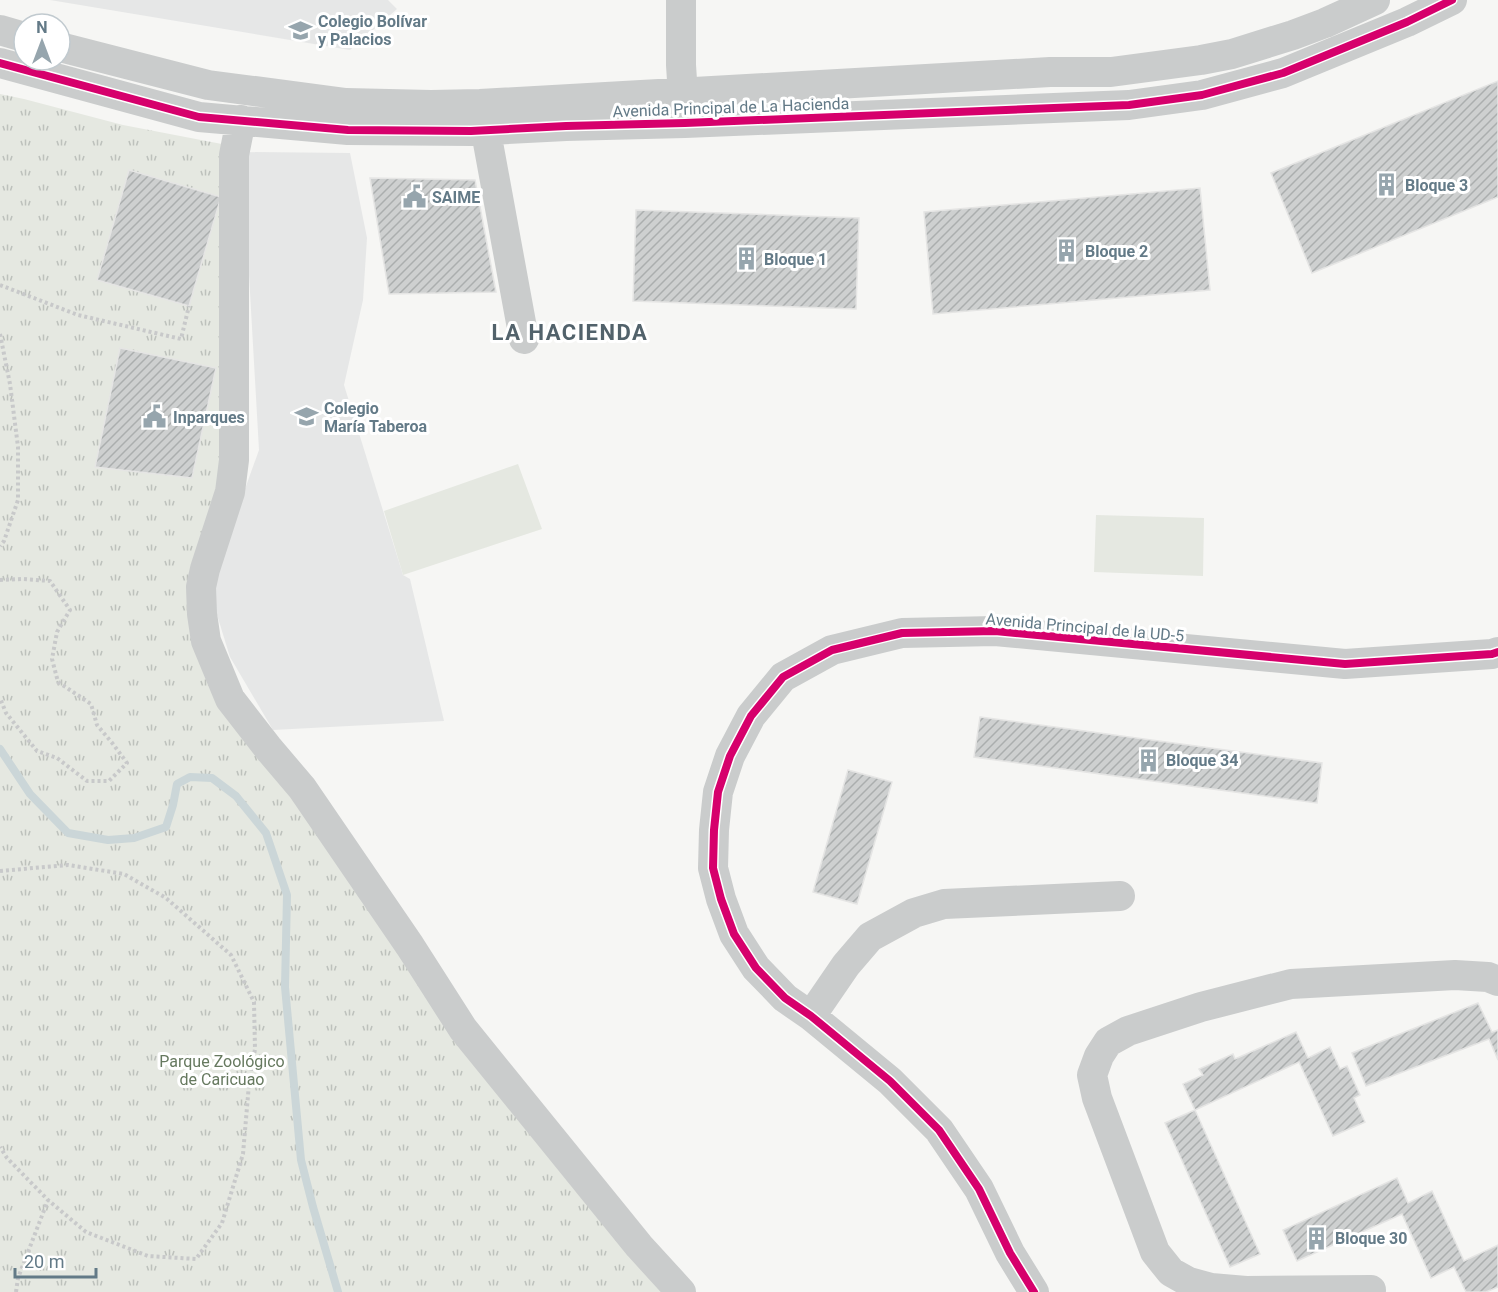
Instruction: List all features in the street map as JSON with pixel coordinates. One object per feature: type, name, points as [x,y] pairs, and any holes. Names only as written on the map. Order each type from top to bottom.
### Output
[{"type":"street","points":[[681,0],[685,123]]},
{"type":"street","name":"Avenida Principal de La Hacienda","points":[[0,63],[199,117],[348,130],[483,117],[683,93],[1050,72],[1111,72],[1232,54],[1293,35],[1375,0]]},
{"type":"street","name":"Avenida Principal de La Hacienda","points":[[72,50],[208,85],[346,103],[431,105],[483,117],[566,126],[685,123],[1129,105],[1202,95],[1283,73],[1452,0]]},
{"type":"street","points":[[483,117],[524,339]]},
{"type":"street","points":[[241,120],[234,155],[234,460],[230,492],[201,587],[206,641],[230,699],[302,788],[410,946],[463,1029],[639,1245],[681,1292]]},
{"type":"street","name":"Avenida Principal de la UD-5","points":[[1034,1292],[1010,1253],[979,1189],[939,1130],[890,1081],[811,1016],[785,998],[756,968],[734,934],[713,868],[714,830],[718,792],[730,756],[751,716],[783,677],[832,650],[902,633],[995,631],[1345,664],[1498,652]]},
{"type":"street","points":[[811,1016],[846,965],[870,937],[914,913],[944,904],[1120,896]]},
{"type":"street","points":[[1371,1290],[1246,1291],[1210,1288],[1189,1282],[1171,1272],[1155,1252],[1097,1098],[1092,1075],[1099,1056],[1108,1042],[1128,1031],[1201,1007],[1290,984],[1455,975],[1488,977],[1498,981]]},
{"type":"path","points":[[0,285],[78,315],[182,339],[189,306]]},
{"type":"path","points":[[0,334],[10,384],[18,447],[18,500],[4,541],[0,546]]},
{"type":"path","points":[[0,580],[23,579],[50,582],[70,610],[57,632],[52,659],[58,682],[91,704],[97,725],[127,763],[109,781],[87,781],[57,758],[37,751],[6,713],[0,698]]},
{"type":"path","points":[[0,871],[68,866],[124,874],[166,898],[231,955],[254,1002],[255,1049],[249,1084],[243,1154],[222,1223],[196,1259],[148,1256],[86,1232],[48,1200],[0,1148]]},
{"type":"path","points":[[16,1292],[18,1278],[48,1200]]},
{"type":"shaded area","name":"Colegio Bolívar y Palacios","points":[[50,0],[388,0],[397,9],[350,50]]},
{"type":"shaded area","name":"Colegio María Taberoa","points":[[242,152],[350,153],[367,238],[363,300],[344,385],[403,575],[410,579],[444,721],[273,730],[230,657],[209,589],[259,450]]},
{"type":"green space","name":"Parque Zoológico de Caricuao","points":[[0,94],[123,125],[227,145],[232,460],[208,640],[296,790],[646,1243],[696,1292],[0,1292]]},
{"type":"green space","points":[[518,464],[542,529],[403,575],[384,511]]},
{"type":"green space","points":[[1096,515],[1204,518],[1203,576],[1094,572]]},
{"type":"building","name":"Bloque 3","points":[[1498,81],[1498,197],[1312,273],[1271,173]]},
{"type":"building","points":[[129,170],[221,197],[189,306],[97,280]]},
{"type":"building","points":[[370,178],[475,180],[496,292],[389,294]]},
{"type":"building","name":"Bloque 2","points":[[1200,188],[1210,290],[933,314],[924,212]]},
{"type":"building","name":"Bloque 1","points":[[636,210],[859,218],[856,309],[633,301]]},
{"type":"building","name":"Inparques","points":[[120,348],[216,368],[192,478],[95,467]]},
{"type":"building","name":"Bloque 34","points":[[980,717],[1322,763],[1317,803],[974,757]]},
{"type":"building","points":[[848,770],[892,782],[857,904],[813,892]]},
{"type":"building","points":[[1478,1003],[1492,1032],[1498,1030],[1498,1060],[1489,1039],[1366,1086],[1352,1053]]},
{"type":"building","points":[[1296,1032],[1308,1058],[1330,1047],[1340,1069],[1347,1066],[1360,1095],[1354,1098],[1365,1122],[1333,1136],[1299,1062],[1195,1110],[1183,1084],[1203,1075],[1199,1069],[1233,1054],[1235,1059]]},
{"type":"building","points":[[1195,1110],[1260,1254],[1230,1267],[1165,1123]]},
{"type":"building","name":"Bloque 30","points":[[1397,1178],[1408,1203],[1432,1191],[1464,1261],[1498,1245],[1498,1287],[1486,1292],[1466,1292],[1454,1267],[1431,1278],[1402,1214],[1297,1261],[1283,1230]]},
{"type":"waterway","points":[[0,749],[30,794],[68,833],[108,840],[134,838],[166,827],[177,784],[190,777],[212,778],[236,796],[266,833],[287,895],[285,987],[301,1160],[338,1292]]},
{"type":"cycle path","points":[[0,63],[199,117],[348,130],[471,131],[1129,105],[1202,95],[1283,73],[1407,22],[1452,0]]},
{"type":"cycle path","points":[[1034,1292],[1010,1253],[979,1189],[939,1130],[890,1081],[811,1016],[785,998],[756,968],[734,934],[713,868],[714,830],[718,792],[730,756],[751,716],[783,677],[832,650],[902,633],[995,631],[1345,664],[1498,652]]},
{"type":"place","name":"Colegio Bolívar y Palacios","points":[[300,30]]},
{"type":"place","name":"Bloque 3","points":[[1387,185]]},
{"type":"place","name":"SAIME","points":[[414,197]]},
{"type":"place","name":"Bloque 2","points":[[1067,251]]},
{"type":"place","name":"Bloque 1","points":[[746,259]]},
{"type":"place","name":"Inparques","points":[[155,417]]},
{"type":"place","name":"Colegio María Taberoa","points":[[306,417]]},
{"type":"place","name":"Bloque 34","points":[[1148,760]]},
{"type":"place","name":"Bloque 30","points":[[1317,1238]]},
{"type":"district","name":"LA HACIENDA","points":[[570,332]]}]
